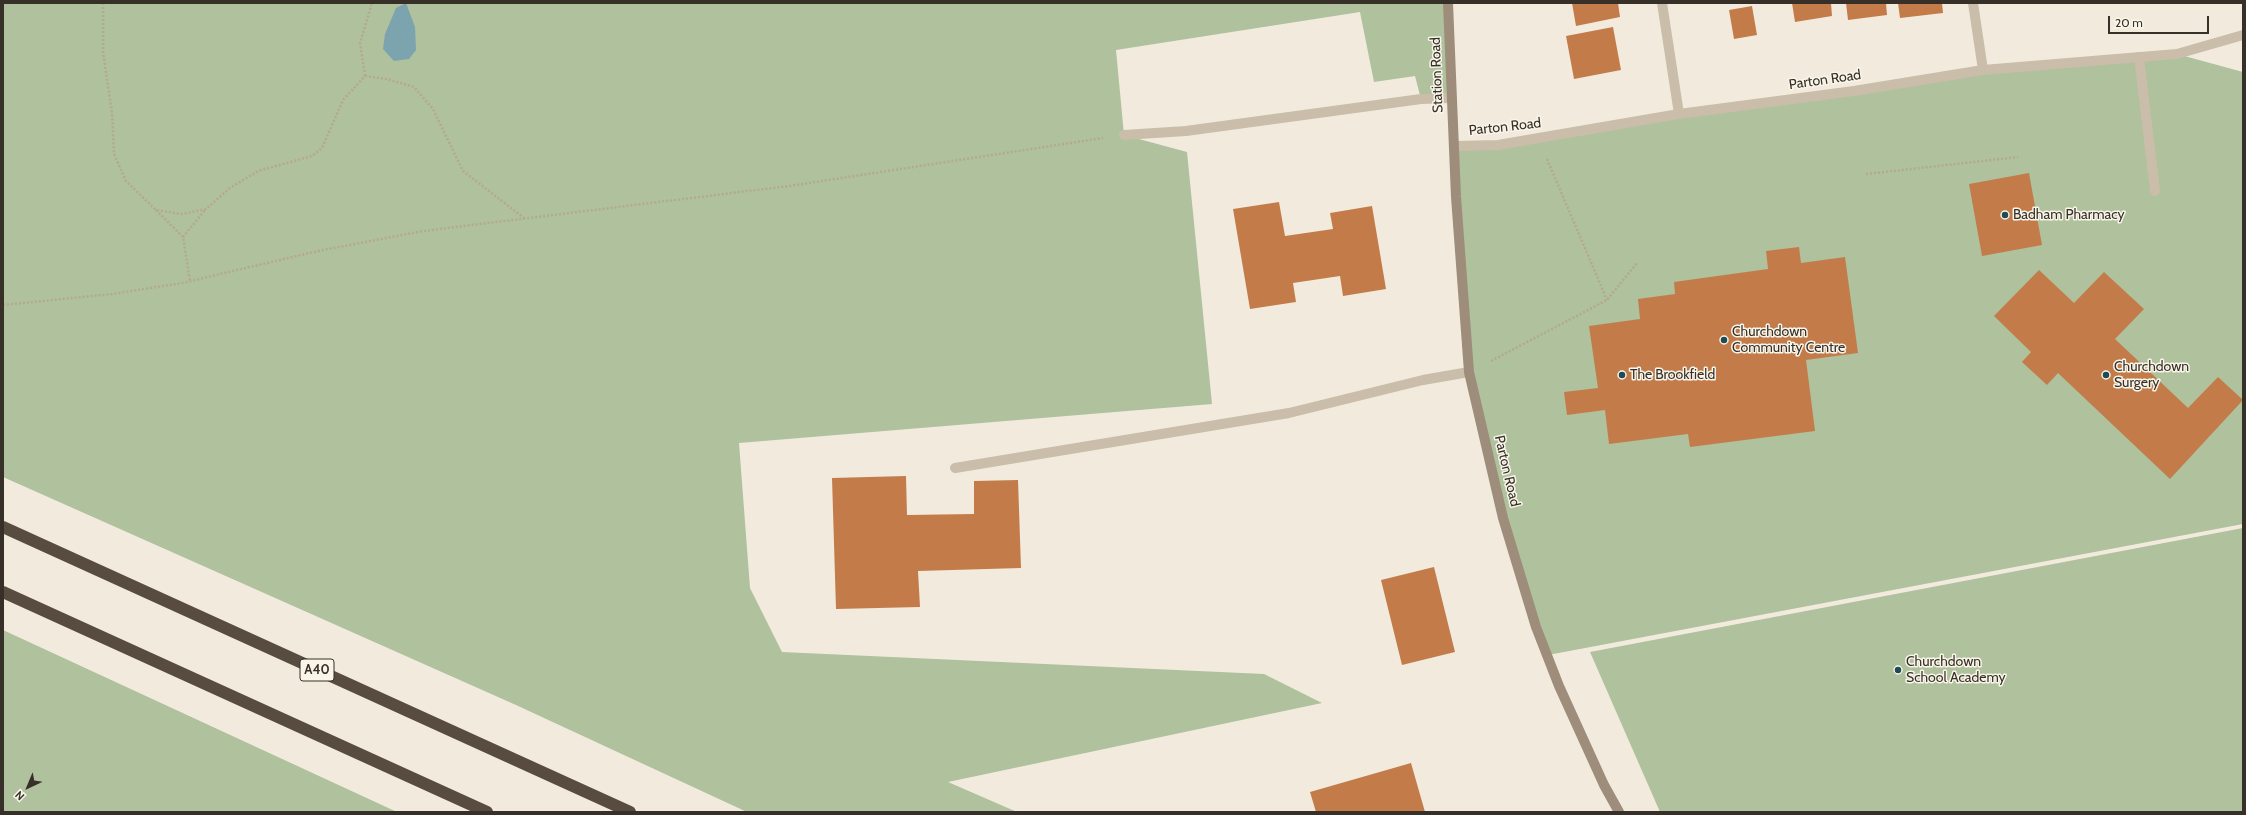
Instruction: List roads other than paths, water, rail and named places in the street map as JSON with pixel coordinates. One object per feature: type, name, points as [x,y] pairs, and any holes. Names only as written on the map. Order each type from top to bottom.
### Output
[{"type":"highway","name":"A40","points":[[3,527],[630,812]]},
{"type":"highway","points":[[3,592],[487,812]]},
{"type":"street","name":"Station Road","points":[[1448,3],[1451,98],[1455,146]]},
{"type":"street","points":[[1662,3],[1679,114]]},
{"type":"street","points":[[1973,3],[1983,70]]},
{"type":"street","name":"Parton Road","points":[[1619,812],[1604,785],[1559,686],[1536,627],[1503,518],[1469,372],[1456,197],[1455,146],[1498,145],[1679,114],[1854,91],[1983,70],[2177,54],[2243,35]]},
{"type":"street","points":[[2138,57],[2155,191]]},
{"type":"street","points":[[1124,135],[1186,131],[1422,99],[1451,98]]},
{"type":"street","points":[[955,468],[1289,413],[1423,380],[1469,372]]},
{"type":"water","points":[[406,3],[415,27],[416,50],[409,59],[394,61],[383,49],[385,34],[396,8]]},
{"type":"place","name":"Badham Pharmacy","points":[[2005,215]]},
{"type":"place","name":"Churchdown Community Centre","points":[[1724,340]]},
{"type":"place","name":"The Brookfield","points":[[1622,375]]},
{"type":"place","name":"Churchdown Surgery","points":[[2106,375]]},
{"type":"place","name":"Churchdown School Academy","points":[[1898,670]]}]
